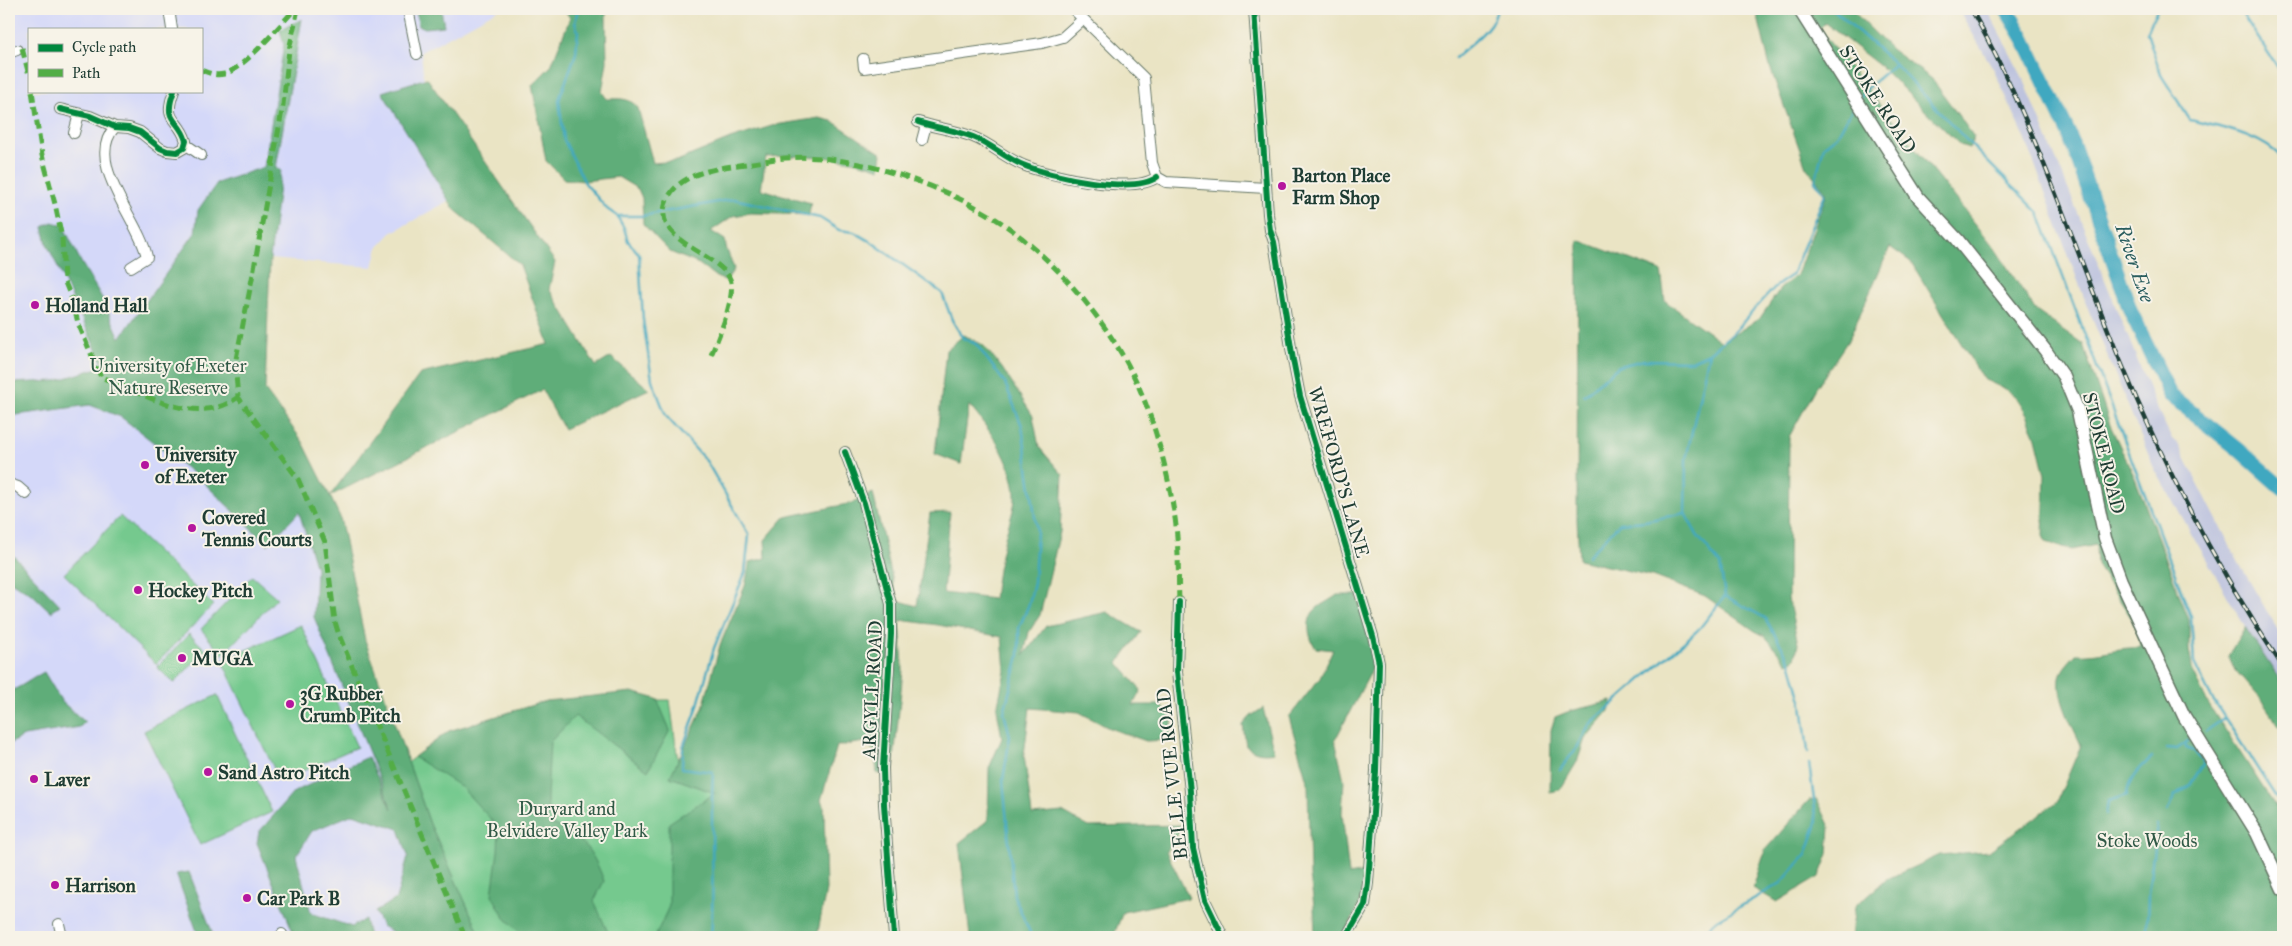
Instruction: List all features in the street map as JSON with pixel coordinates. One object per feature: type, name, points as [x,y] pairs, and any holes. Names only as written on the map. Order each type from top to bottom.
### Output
[{"type":"main road","name":"STOKE ROAD","points":[[1799,9],[1918,197],[1957,239],[2045,350],[2064,377],[2078,411],[2105,538],[2121,581],[2184,716],[2258,833],[2283,889]]},
{"type":"street","points":[[172,9],[170,16],[172,28]]},
{"type":"street","points":[[408,9],[417,54]]},
{"type":"street","points":[[1073,9],[1144,78],[1152,163],[1157,177],[1166,182],[1266,188]]},
{"type":"street","name":"WREFORD'S LANE","points":[[1254,9],[1270,230],[1274,242],[1293,360],[1300,396],[1373,636],[1378,663],[1376,772],[1368,883],[1365,904],[1346,937]]},
{"type":"street","points":[[864,68],[1058,40],[1083,19]]},
{"type":"street","points":[[60,109],[90,116],[115,127],[129,128],[140,132],[160,148],[167,151],[180,150],[185,144],[185,137],[172,120],[169,110],[174,92]]},
{"type":"street","points":[[74,133],[79,114]]},
{"type":"street","points":[[922,140],[922,123],[972,136],[1021,165],[1040,172],[1099,183],[1143,184],[1157,177]]},
{"type":"street","points":[[115,127],[105,151],[106,169],[136,216],[146,257],[131,267]]},
{"type":"street","points":[[185,144],[201,155]]},
{"type":"street","name":"ARGYLL ROAD","points":[[845,452],[866,511],[890,604],[891,634],[883,768],[894,937]]},
{"type":"street","points":[[9,484],[18,487],[26,494]]},
{"type":"street","name":"BELLE VUE ROAD","points":[[1179,602],[1177,672],[1190,791],[1193,848],[1205,900],[1223,937]]},
{"type":"street","points":[[59,924],[62,937]]},
{"type":"shaded area","name":"University of Exeter","points":[[9,9],[499,9],[421,52],[428,119],[452,199],[391,233],[378,247],[373,267],[270,259],[248,273],[230,364],[320,545],[333,633],[435,937],[9,937]]},
{"type":"shaded area","points":[[1958,9],[1987,9],[2024,80],[2156,406],[2172,439],[2178,444],[2239,563],[2283,639],[2283,685],[2245,627],[2153,466],[2089,311],[2025,138],[1994,70]]},
{"type":"green space","points":[[416,9],[441,9],[444,26],[425,28],[418,25]]},
{"type":"green space","points":[[564,9],[608,9],[606,15],[607,62],[602,92],[607,99],[628,100],[638,108],[653,163],[677,161],[730,139],[775,125],[819,118],[832,121],[882,154],[880,169],[853,161],[824,157],[766,157],[761,189],[811,203],[809,215],[751,213],[733,216],[711,231],[725,240],[734,269],[726,281],[716,277],[699,264],[670,252],[643,224],[642,198],[638,189],[618,177],[584,181],[564,179],[546,161],[532,85],[551,66],[570,18]]},
{"type":"green space","name":"Stoke Woods","points":[[1756,9],[1851,9],[1892,50],[1932,79],[1974,137],[1969,148],[1960,145],[1880,66],[1825,23],[1819,29],[1994,247],[2036,311],[2083,344],[2110,425],[2135,478],[2189,620],[2189,650],[2193,673],[2207,702],[2283,818],[2283,937],[1851,937],[1855,906],[1887,879],[1940,855],[1989,851],[2057,802],[2081,745],[2063,703],[2060,686],[2062,671],[2076,654],[2093,654],[2125,648],[2141,648],[2132,619],[2097,565],[2096,545],[2072,550],[2046,542],[2043,536],[2045,475],[2036,438],[2028,417],[2016,397],[2005,389],[1983,379],[1911,262],[1890,247],[1849,339],[1816,388],[1789,437],[1788,598],[1798,644],[1795,659],[1787,663],[1765,636],[1705,596],[1652,576],[1579,560],[1577,519],[1578,240],[1661,271],[1665,301],[1722,342],[1760,318],[1780,289],[1797,275],[1827,193],[1806,167],[1770,67]]},
{"type":"green space","name":"University of Exeter Nature Reserve","points":[[302,19],[276,168],[281,170],[270,259],[265,390],[303,442],[340,517],[365,640],[430,824],[481,937],[401,937],[382,926],[375,912],[396,899],[408,856],[399,829],[353,814],[312,831],[296,856],[311,913],[352,927],[365,919],[369,937],[295,937],[257,843],[259,832],[294,792],[368,757],[392,809],[314,617],[316,568],[299,512],[268,545],[199,478],[121,417],[90,405],[9,416],[9,383],[56,381],[104,366],[47,244],[43,227],[52,222],[63,225],[81,262],[102,298],[120,338],[195,233],[198,210],[217,183],[264,167],[284,45],[280,30]]},
{"type":"green space","points":[[427,78],[555,262],[549,289],[596,366],[611,357],[649,389],[564,429],[542,390],[330,496],[420,374],[549,344],[520,265],[454,209],[382,92]]},
{"type":"green space","points":[[964,335],[983,345],[1002,368],[1033,416],[1039,447],[1063,475],[1060,532],[1040,615],[1029,632],[1024,655],[1046,626],[1107,612],[1141,632],[1118,663],[1141,690],[1133,705],[1159,705],[1173,715],[1170,740],[1146,741],[1109,728],[1079,712],[1030,708],[1024,755],[1032,815],[1062,812],[1089,827],[1184,825],[1166,851],[1189,898],[1123,912],[1113,937],[970,937],[959,843],[988,820],[989,768],[1002,738],[997,709],[1005,671],[1002,637],[900,620],[903,670],[893,770],[877,774],[875,752],[865,742],[837,746],[821,800],[824,807],[826,890],[817,937],[655,937],[669,906],[669,823],[715,793],[670,777],[703,708],[720,645],[745,586],[750,562],[766,558],[765,540],[785,517],[852,503],[873,493],[897,600],[917,606],[930,513],[950,512],[943,593],[994,599],[1000,561],[1015,499],[1013,480],[1005,457],[992,435],[969,405],[961,464],[935,454],[946,350]]},
{"type":"green space","name":"Hockey Pitch","points":[[120,516],[213,605],[156,664],[64,574]]},
{"type":"green space","points":[[9,551],[60,605],[51,612],[33,595],[9,580]]},
{"type":"green space","points":[[252,576],[277,598],[222,655],[201,629]]},
{"type":"green space","points":[[1337,595],[1357,595],[1375,664],[1335,740],[1344,780],[1342,813],[1349,875],[1364,872],[1358,906],[1342,937],[1315,937],[1314,906],[1310,876],[1308,785],[1289,717],[1320,678],[1333,650],[1316,648],[1309,630],[1311,615]]},
{"type":"green space","name":"3G Rubber Crumb Pitch","points":[[301,625],[357,747],[280,781],[222,661]]},
{"type":"green space","points":[[2245,627],[2283,685],[2283,732],[2260,698],[2237,672],[2228,656]]},
{"type":"green space","name":"MUGA","points":[[189,634],[206,650],[174,683],[157,667]]},
{"type":"green space","points":[[44,672],[62,702],[85,722],[80,727],[24,736],[9,744],[9,691]]},
{"type":"green space","points":[[632,692],[657,699],[670,730],[648,771],[575,716],[550,742],[547,798],[549,824],[569,832],[584,844],[600,870],[604,881],[594,901],[610,937],[525,937],[505,918],[492,895],[499,828],[461,787],[414,757],[449,731],[546,701]]},
{"type":"green space","name":"Sand Astro Pitch","points":[[217,695],[272,812],[200,845],[144,731]]},
{"type":"green space","name":"Duryard and Belvidere Valley Park","points":[[670,700],[679,769],[715,768],[716,937],[481,937],[430,824],[408,762],[449,731],[546,701]]},
{"type":"green space","points":[[1612,701],[1609,711],[1585,739],[1577,762],[1560,790],[1550,792],[1551,730],[1555,717],[1570,711]]},
{"type":"green space","points":[[1263,708],[1274,752],[1259,752],[1246,746],[1243,725],[1251,716]]},
{"type":"green space","points":[[1817,799],[1830,827],[1828,854],[1819,877],[1777,902],[1753,888],[1765,850],[1809,800]]},
{"type":"green space","points":[[189,872],[214,937],[199,937],[176,874]]},
{"type":"waterway","points":[[578,9],[575,23],[578,31],[576,53],[559,100],[564,140],[585,183],[607,209],[617,216],[624,228],[628,241],[639,254],[643,320],[652,380],[666,416],[707,462],[749,535],[745,573],[714,648],[696,712],[683,747],[682,768],[713,772],[713,896],[711,937]]},
{"type":"waterway","points":[[1455,58],[1486,29],[1495,16],[1497,9]]},
{"type":"waterway","points":[[1833,9],[1895,64],[1973,147],[2039,213],[2191,617],[2194,663],[2210,695],[2283,808]]},
{"type":"waterway","name":"River Exe","points":[[2006,9],[2023,37],[2069,134],[2131,312],[2170,395],[2238,449],[2283,489]]},
{"type":"waterway","points":[[2157,9],[2147,33],[2161,75],[2190,120],[2228,129],[2264,143],[2283,159]]},
{"type":"waterway","points":[[2239,9],[2283,75]]},
{"type":"waterway","points":[[1860,98],[1867,88],[1895,64]]},
{"type":"waterway","points":[[1560,770],[1578,746],[1589,725],[1699,629],[1725,596],[1720,564],[1697,535],[1685,513],[1686,459],[1709,353],[1733,333],[1775,287],[1792,275],[1825,194],[1815,181],[1824,146],[1837,136],[1854,106]]},
{"type":"waterway","points":[[617,216],[642,216],[734,199],[820,218],[839,230],[854,232],[873,243],[942,293],[952,320],[963,338],[976,344],[1005,383],[1022,426],[1037,531],[1034,583],[1029,604],[1019,628],[1019,656],[1004,712],[1010,736],[1003,780],[1014,896],[1032,937]]},
{"type":"waterway","points":[[1584,395],[1619,366],[1644,360],[1692,361],[1709,353]]},
{"type":"waterway","points":[[1588,556],[1620,523],[1645,521],[1685,513]]},
{"type":"waterway","points":[[1725,596],[1765,618],[1790,661],[1802,704],[1808,752]]},
{"type":"waterway","points":[[2206,731],[2225,718]]},
{"type":"waterway","points":[[2166,748],[2177,749],[2191,739]]},
{"type":"waterway","points":[[2167,811],[2175,795],[2190,785],[2204,763],[2194,751],[2186,748],[2186,742]]},
{"type":"waterway","points":[[2106,815],[2108,801],[2127,795],[2132,778],[2152,757]]},
{"type":"waterway","points":[[1698,937],[1717,920],[1781,883],[1806,855],[1817,823],[1809,763]]},
{"type":"waterway","points":[[2142,937],[2147,928],[2148,894],[2157,825]]},
{"type":"railway","points":[[1971,9],[1994,51],[2033,138],[2102,316],[2155,440],[2215,556],[2259,631],[2283,667]]},
{"type":"marked path","points":[[202,70],[218,75],[224,74],[242,64],[295,9]]},
{"type":"marked path","points":[[298,9],[289,50],[283,105],[235,364],[238,397],[298,479],[325,542],[335,622],[339,635],[465,937]]},
{"type":"marked path","points":[[22,48],[28,71]]},
{"type":"marked path","points":[[32,92],[42,155],[62,238],[64,280],[73,302],[78,323],[101,377],[152,399],[187,409],[205,409],[222,406],[238,397]]},
{"type":"marked path","points":[[711,355],[726,317],[731,286],[730,279],[723,269],[685,244],[666,224],[664,211],[669,196],[677,186],[687,179],[725,167],[783,158],[821,158],[878,168],[928,185],[971,205],[998,220],[1022,238],[1056,269],[1103,325],[1128,365],[1150,417],[1161,450],[1169,484],[1178,550],[1179,602]]},
{"type":"cycle path","points":[[1254,9],[1268,214],[1293,360],[1300,396],[1373,636],[1379,663],[1376,771],[1368,883],[1365,905],[1346,937]]},
{"type":"cycle path","points":[[60,109],[90,116],[115,127],[129,128],[140,132],[160,148],[177,152],[184,148],[186,141],[171,115],[170,109],[174,92]]},
{"type":"cycle path","points":[[918,122],[973,137],[1016,162],[1052,174],[1111,184],[1146,182],[1157,177]]},
{"type":"cycle path","points":[[845,452],[864,503],[891,604],[883,768],[894,937]]},
{"type":"cycle path","points":[[1179,602],[1177,672],[1190,791],[1193,848],[1205,900],[1223,937]]},
{"type":"place","name":"Barton Place Farm Shop","points":[[1282,186]]},
{"type":"place","name":"Holland Hall","points":[[35,305]]},
{"type":"place","name":"University of Exeter","points":[[145,465]]},
{"type":"place","name":"Covered Tennis Courts","points":[[192,528]]},
{"type":"place","name":"Hockey Pitch","points":[[138,590]]},
{"type":"place","name":"MUGA","points":[[182,658]]},
{"type":"place","name":"3G Rubber Crumb Pitch","points":[[290,704]]},
{"type":"place","name":"Sand Astro Pitch","points":[[208,772]]},
{"type":"place","name":"Laver","points":[[34,779]]},
{"type":"place","name":"Harrison","points":[[55,885]]},
{"type":"place","name":"Car Park B","points":[[247,898]]}]
